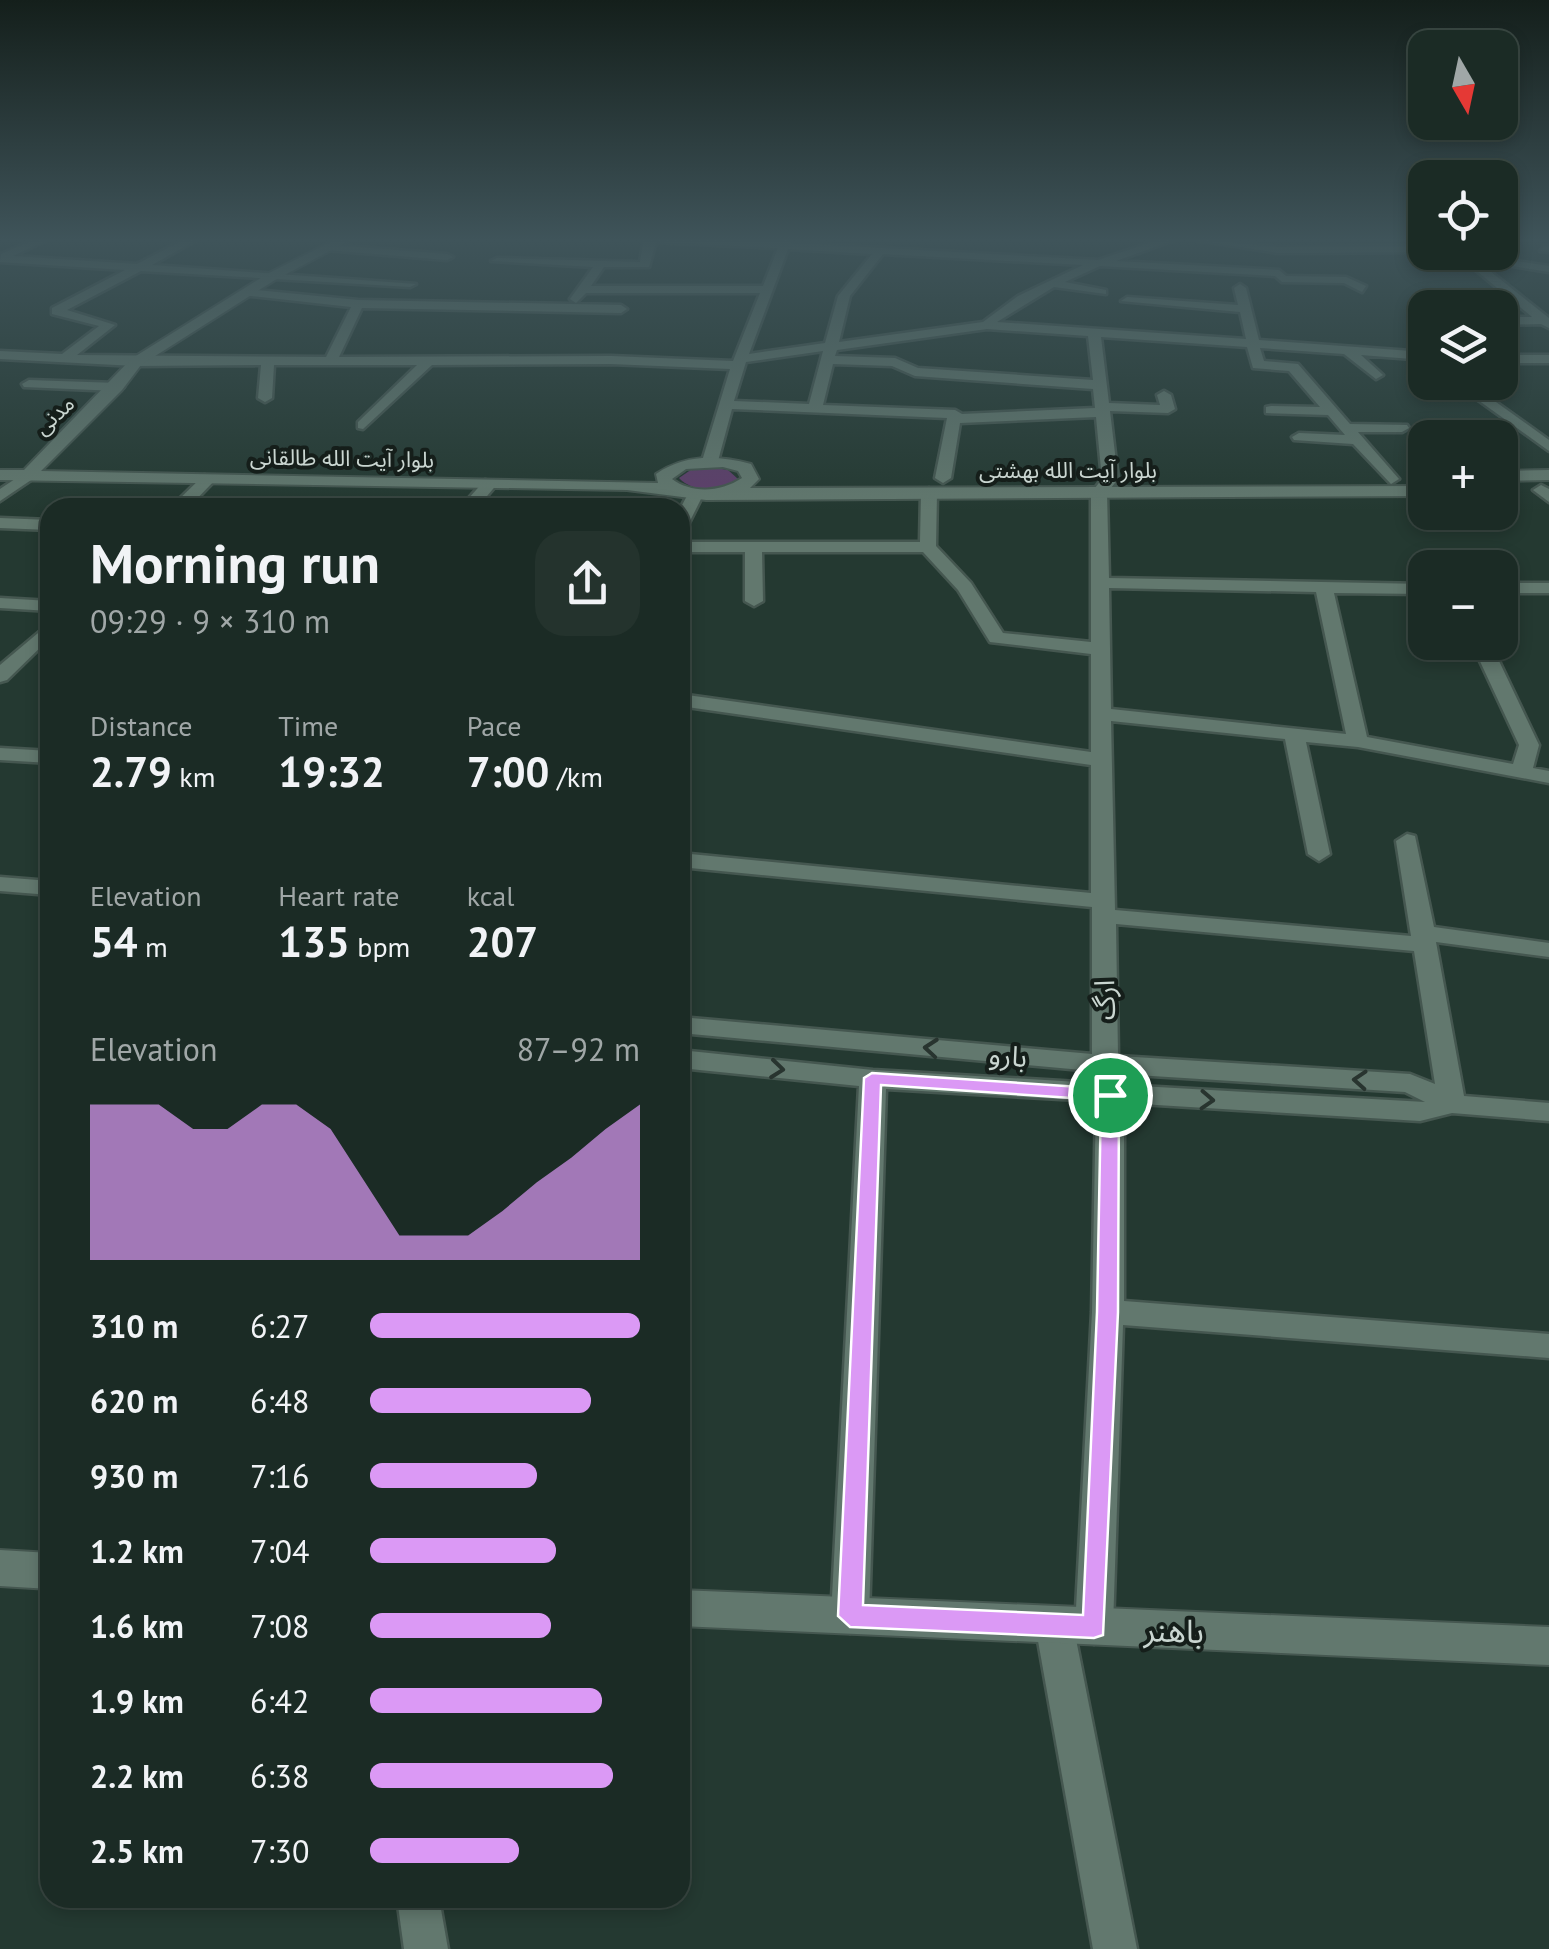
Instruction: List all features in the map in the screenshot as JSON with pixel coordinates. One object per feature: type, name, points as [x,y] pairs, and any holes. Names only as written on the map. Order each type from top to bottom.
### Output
[{"type":"street","points":[[67,356],[103,329]]},
{"type":"street","name":"مدنی","points":[[34,468],[136,362],[189,329]]},
{"type":"street","points":[[331,360],[346,329]]},
{"type":"street","points":[[665,472],[665,483],[697,493],[747,484],[750,474],[736,464],[710,461],[739,362],[753,329]]},
{"type":"street","points":[[816,408],[836,329]]},
{"type":"street","points":[[0,355],[136,362],[739,362],[830,354],[965,329]]},
{"type":"street","points":[[1047,329],[1408,356]]},
{"type":"street","points":[[1250,329],[1258,365],[1293,368],[1391,478]]},
{"type":"street","name":"ارگ","points":[[1094,332],[1103,409],[1100,649],[1105,1064],[1110,1095],[1108,1312],[1074,1626],[1114,1949]]},
{"type":"street","points":[[1348,350],[1376,375]]},
{"type":"street","points":[[830,354],[894,362],[915,372],[1100,385]]},
{"type":"street","points":[[1518,358],[1549,359]]},
{"type":"street","points":[[265,398],[268,362]]},
{"type":"street","points":[[363,425],[427,362]]},
{"type":"street","points":[[28,384],[116,387]]},
{"type":"street","points":[[956,419],[1168,408],[1164,395]]},
{"type":"street","points":[[1484,400],[1549,447]]},
{"type":"street","points":[[725,405],[955,414],[943,478]]},
{"type":"street","points":[[1271,410],[1333,412]]},
{"type":"street","points":[[1299,437],[1402,428]]},
{"type":"street","points":[[1528,432],[1549,432]]},
{"type":"street","name":"بلوار آیت الله طالقانی","points":[[0,459],[34,468],[210,478],[627,484],[697,493]]},
{"type":"street","name":"بلوار آیت الله طالقانی","points":[[0,476],[34,468],[665,472],[682,464],[710,461]]},
{"type":"street","points":[[0,496],[34,468]]},
{"type":"street","name":"بلوار آیت الله بهشتی","points":[[750,474],[1408,491]]},
{"type":"street","points":[[189,498],[210,478]]},
{"type":"street","name":"بلوار آیت الله بهشتی","points":[[697,493],[929,493],[1408,478]]},
{"type":"street","points":[[1518,481],[1547,488]]},
{"type":"street","points":[[476,498],[490,482]]},
{"type":"street","points":[[1518,489],[1547,488]]},
{"type":"street","points":[[690,506],[697,493]]},
{"type":"street","points":[[929,493],[928,546],[964,586],[997,638],[1100,649]]},
{"type":"street","points":[[0,523],[40,525]]},
{"type":"street","points":[[754,546],[754,601]]},
{"type":"street","points":[[690,547],[928,546]]},
{"type":"street","points":[[1100,583],[1408,589]]},
{"type":"street","points":[[1324,588],[1358,740]]},
{"type":"street","points":[[1518,588],[1549,588]]},
{"type":"street","points":[[0,603],[40,605]]},
{"type":"street","points":[[0,676],[40,638]]},
{"type":"street","points":[[0,648],[28,649]]},
{"type":"street","points":[[1489,660],[1530,746],[1522,772]]},
{"type":"street","points":[[690,701],[1102,760]]},
{"type":"street","points":[[1101,714],[1358,740],[1549,776]]},
{"type":"street","points":[[1294,734],[1320,854]]},
{"type":"street","points":[[0,754],[40,756]]},
{"type":"street","points":[[1407,841],[1452,1104]]},
{"type":"street","points":[[690,861],[1104,908],[1549,950]]},
{"type":"street","points":[[0,884],[40,887]]},
{"type":"street","name":"بارو","points":[[690,1026],[1105,1064],[1410,1084],[1452,1104]]},
{"type":"street","name":"بارو","points":[[690,1061],[1110,1095],[1420,1112],[1452,1104],[1549,1112]]},
{"type":"street","points":[[850,1616],[872,1078]]},
{"type":"street","points":[[1108,1312],[1549,1346]]},
{"type":"street","points":[[0,1568],[40,1570]]},
{"type":"street","name":"باهنر","points":[[690,1608],[1549,1646]]},
{"type":"street","points":[[420,1908],[426,1949]]},
{"type":"shaded area","points":[[692,469],[728,470],[738,479],[708,489],[692,487],[679,478]]},
{"type":"route","points":[[872,1078],[1110,1095],[1108,1312],[1094,1627],[850,1616],[872,1078]]}]
